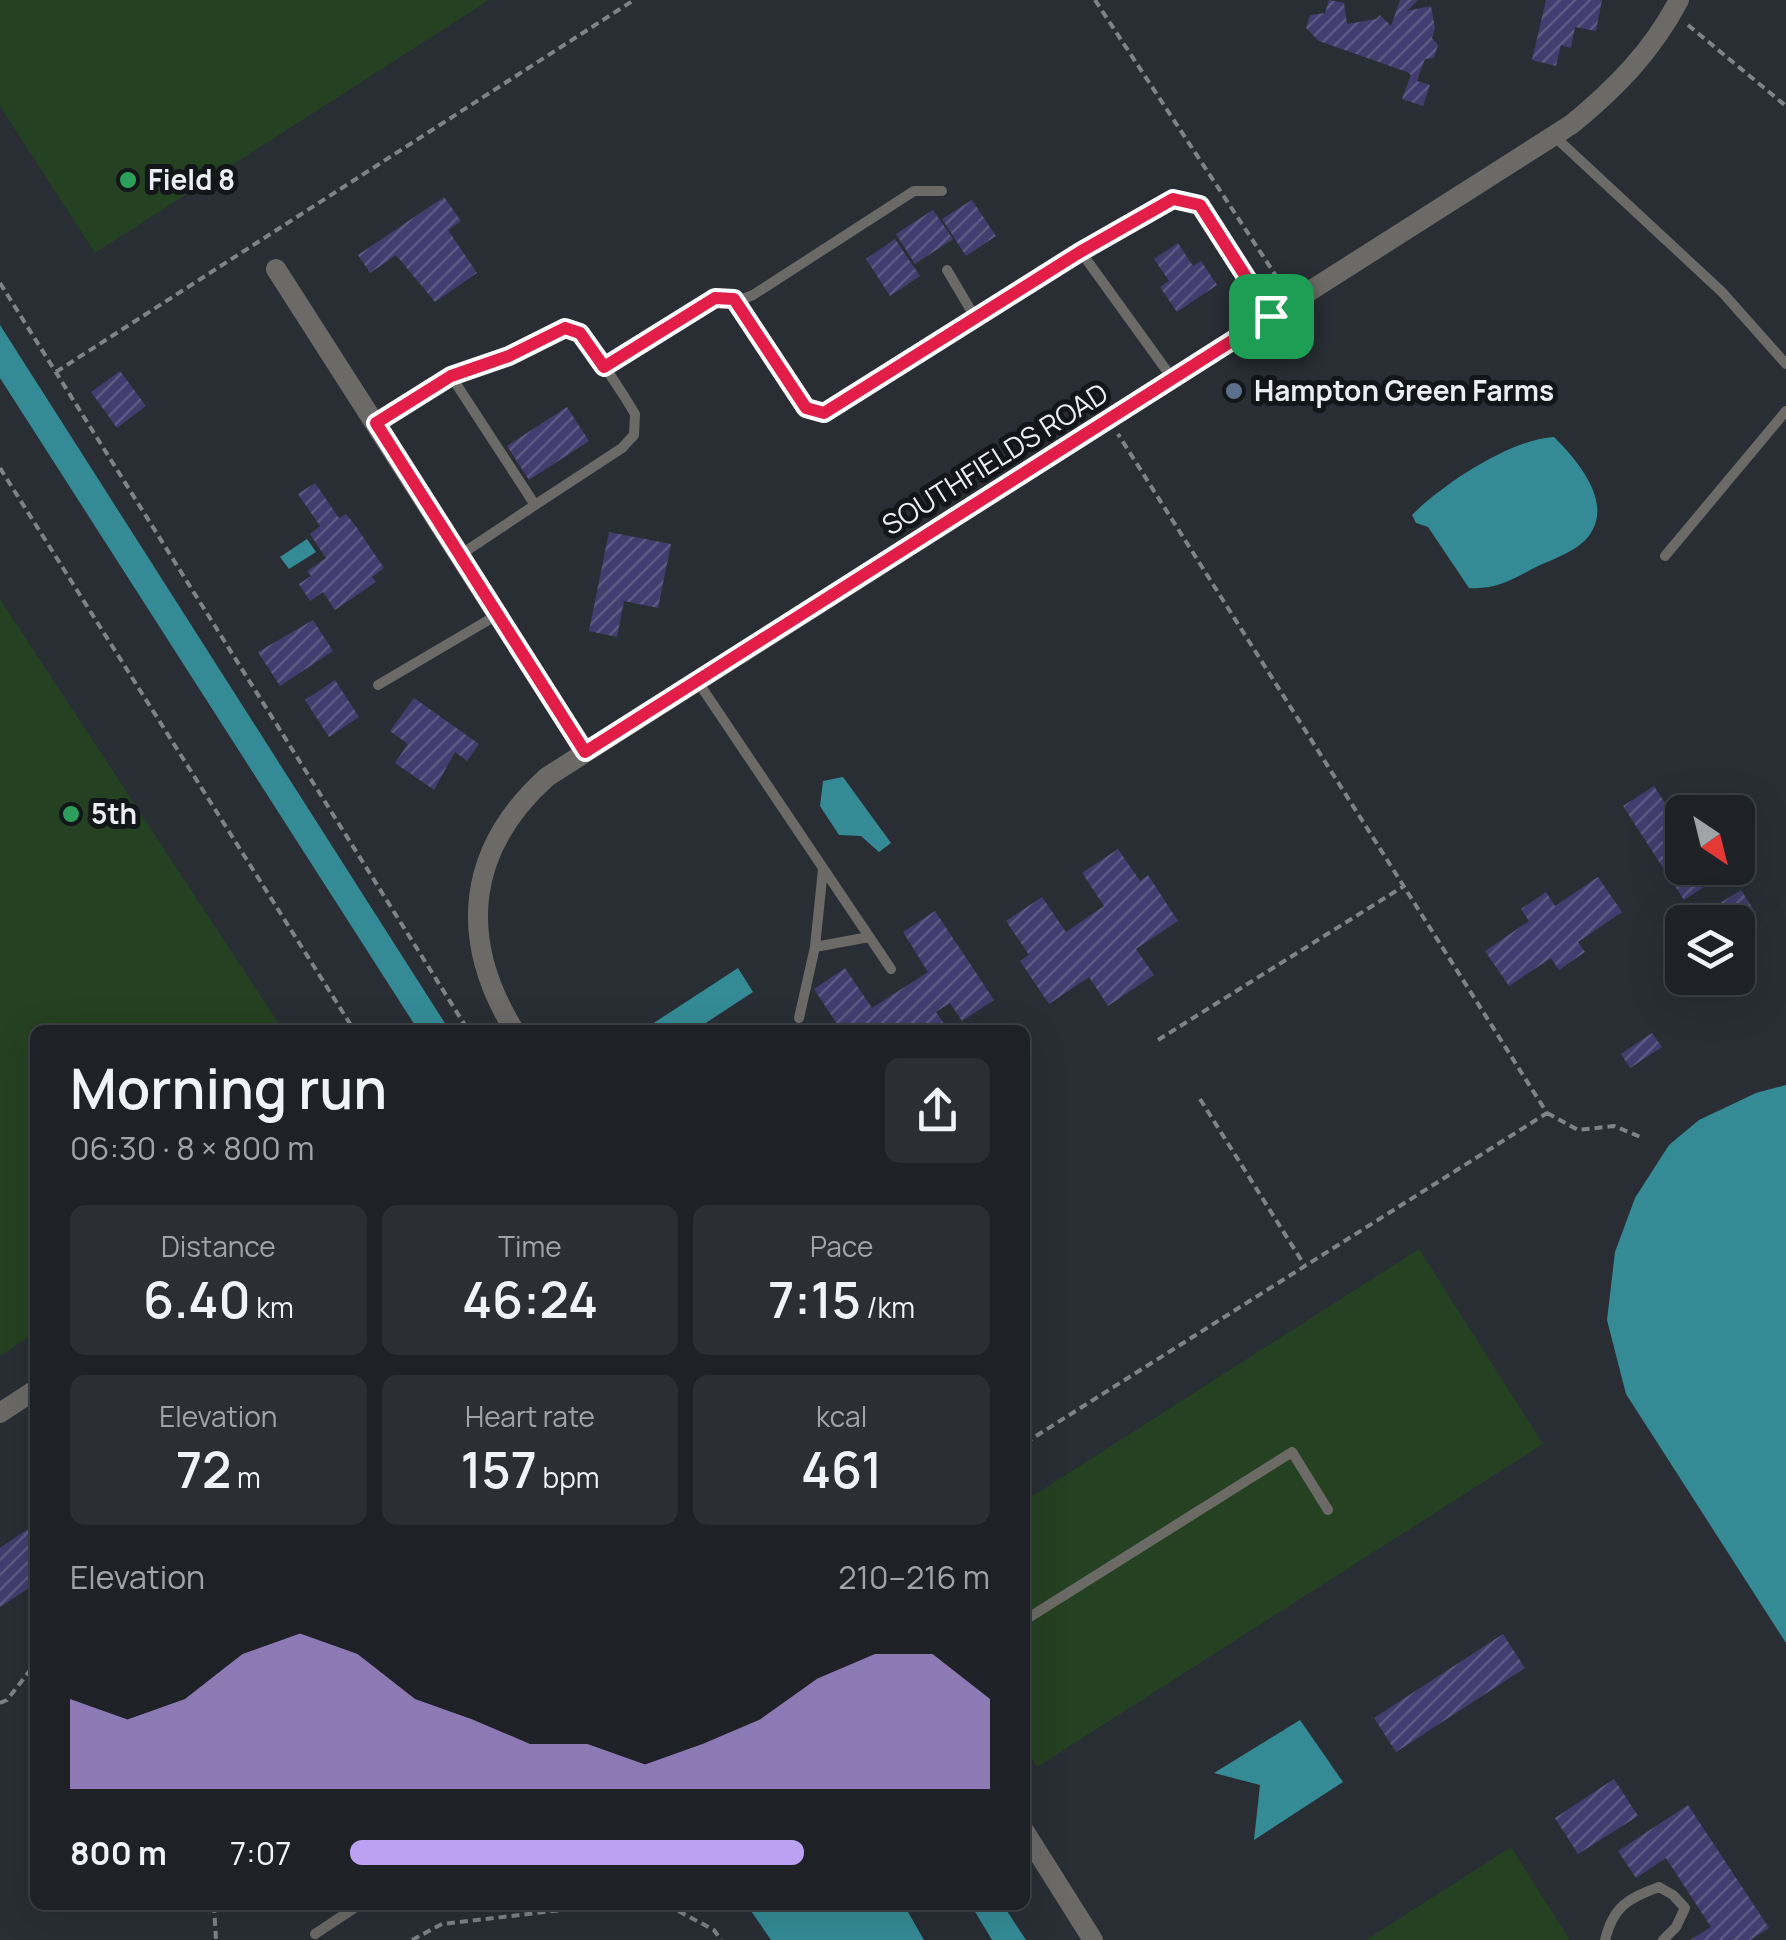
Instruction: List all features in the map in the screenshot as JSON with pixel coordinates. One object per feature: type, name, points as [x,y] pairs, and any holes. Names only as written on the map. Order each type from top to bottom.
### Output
[{"type":"street","name":"SOUTHFIELDS ROAD","points":[[511,1025],[488,981],[476,926],[484,869],[494,843],[526,796],[585,752],[1554,136],[1607,95],[1638,62],[1676,6]]},
{"type":"street","points":[[276,269],[585,752]]},
{"type":"street","points":[[0,1413],[30,1393]]},
{"type":"street","points":[[1030,1840],[1094,1940]]},
{"type":"lane","points":[[1554,136],[1722,292],[1786,364]]},
{"type":"lane","points":[[604,367],[715,298],[753,296],[914,192],[942,192]]},
{"type":"lane","points":[[734,299],[806,408],[824,413],[1080,252],[1173,199],[1200,205],[1271,316]]},
{"type":"lane","points":[[1080,252],[1172,378]]},
{"type":"lane","points":[[947,270],[976,318]]},
{"type":"lane","points":[[376,423],[451,376],[509,356],[565,328],[580,333],[635,414],[634,435],[622,448],[460,555]]},
{"type":"lane","points":[[451,376],[534,505]]},
{"type":"lane","points":[[1666,556],[1786,412]]},
{"type":"lane","points":[[378,686],[497,614]]},
{"type":"lane","points":[[698,681],[891,969]]},
{"type":"lane","points":[[798,1018],[814,946],[823,868]]},
{"type":"lane","points":[[814,946],[869,937]]},
{"type":"lane","points":[[1030,1617],[1292,1452],[1328,1510]]},
{"type":"lane","points":[[1605,1940],[1610,1917],[1635,1896],[1660,1888],[1673,1894],[1685,1908],[1676,1927],[1663,1940]]},
{"type":"lane","points":[[315,1934],[351,1910]]},
{"type":"path","points":[[56,372],[634,0]]},
{"type":"path","points":[[1096,0],[1293,301]]},
{"type":"path","points":[[1676,6],[1786,106]]},
{"type":"path","points":[[0,283],[465,1025]]},
{"type":"path","points":[[1108,419],[1547,1113],[1578,1130],[1614,1126],[1643,1138]]},
{"type":"path","points":[[0,468],[351,1025]]},
{"type":"path","points":[[1158,1040],[1405,886]]},
{"type":"path","points":[[1200,1099],[1304,1266]]},
{"type":"path","points":[[1030,1440],[1547,1113]]},
{"type":"path","points":[[0,1704],[30,1670]]},
{"type":"path","points":[[214,1910],[216,1940]]},
{"type":"path","points":[[412,1940],[442,1924],[563,1910]]},
{"type":"path","points":[[676,1910],[714,1930],[721,1940]]},
{"type":"green space","name":"Field 8","points":[[0,0],[489,0],[95,253],[0,106]]},
{"type":"green space","name":"5th","points":[[0,599],[280,1025],[30,1025],[30,1336],[0,1356]]},
{"type":"green space","points":[[1419,1249],[1543,1444],[1037,1767],[1030,1756],[1030,1498]]},
{"type":"green space","points":[[1511,1847],[1570,1940],[1366,1940]]},
{"type":"water","points":[[0,325],[446,1025],[415,1025],[0,378]]},
{"type":"water","points":[[1554,437],[1580,467],[1594,492],[1597,518],[1592,531],[1574,549],[1511,580],[1469,588],[1428,527],[1416,523],[1412,515],[1441,490],[1498,454]]},
{"type":"water","points":[[307,539],[316,552],[289,569],[280,557]]},
{"type":"water","points":[[843,777],[891,843],[879,852],[861,836],[839,835],[820,806],[823,781]]},
{"type":"water","points":[[738,968],[753,992],[703,1025],[651,1025]]},
{"type":"water","points":[[1786,1085],[1786,1643],[1626,1394],[1607,1320],[1615,1252],[1635,1198],[1669,1145],[1699,1120],[1756,1093]]},
{"type":"water","points":[[1300,1720],[1343,1782],[1254,1840],[1260,1785],[1214,1773]]},
{"type":"water","points":[[750,1910],[907,1910],[924,1940],[771,1940]]},
{"type":"water","points":[[974,1910],[1006,1910],[1026,1940],[992,1940]]},
{"type":"building","points":[[1329,0],[1344,3],[1347,24],[1380,15],[1391,26],[1400,0],[1418,0],[1407,11],[1431,6],[1435,28],[1432,38],[1438,45],[1434,58],[1425,59],[1417,81],[1430,85],[1423,106],[1402,99],[1411,75],[1407,72],[1319,41],[1306,28],[1310,15],[1325,13]]},
{"type":"building","points":[[1546,0],[1602,0],[1596,31],[1575,27],[1571,48],[1561,45],[1556,66],[1532,60]]},
{"type":"building","points":[[444,197],[461,221],[448,230],[477,273],[435,302],[396,255],[370,273],[358,255]]},
{"type":"building","points":[[972,200],[996,236],[966,256],[942,219]]},
{"type":"building","points":[[933,210],[953,239],[915,264],[896,234]]},
{"type":"building","points":[[895,239],[920,276],[890,296],[866,259]]},
{"type":"building","points":[[1178,243],[1193,266],[1201,261],[1217,285],[1177,312],[1160,287],[1169,281],[1154,259]]},
{"type":"building","points":[[120,371],[146,406],[117,428],[91,392]]},
{"type":"building","points":[[567,407],[589,441],[529,480],[507,446]]},
{"type":"building","points":[[315,483],[339,518],[346,514],[355,525],[384,568],[372,577],[376,582],[335,610],[323,592],[310,601],[299,584],[311,576],[307,571],[326,558],[310,534],[320,526],[298,494]]},
{"type":"building","points":[[609,532],[671,544],[658,608],[624,601],[617,637],[589,631]]},
{"type":"building","points":[[313,620],[333,651],[280,686],[258,652]]},
{"type":"building","points":[[335,680],[359,717],[329,737],[305,700]]},
{"type":"building","points":[[414,698],[479,744],[467,761],[455,752],[434,790],[395,763],[408,744],[390,731]]},
{"type":"building","points":[[1654,786],[1665,803],[1665,871],[1623,806]]},
{"type":"building","points":[[1118,849],[1140,881],[1148,875],[1178,921],[1136,949],[1154,975],[1108,1006],[1089,977],[1049,1004],[1020,961],[1029,955],[1006,921],[1042,897],[1066,932],[1104,906],[1082,873]]},
{"type":"building","points":[[1598,877],[1622,912],[1578,942],[1585,952],[1559,970],[1551,958],[1509,986],[1485,951],[1529,921],[1521,909],[1546,892],[1555,906]]},
{"type":"building","points":[[1674,885],[1707,885],[1684,900]]},
{"type":"building","points":[[1741,890],[1750,905],[1717,905]]},
{"type":"building","points":[[935,911],[994,1000],[962,1021],[950,1003],[936,1012],[945,1025],[838,1025],[814,989],[845,968],[872,1008],[928,972],[903,932]]},
{"type":"building","points":[[1652,1033],[1662,1047],[1630,1068],[1621,1054]]},
{"type":"building","points":[[30,1527],[30,1587],[0,1607],[0,1548]]},
{"type":"building","points":[[1503,1634],[1525,1668],[1396,1752],[1374,1718]]},
{"type":"building","points":[[1614,1779],[1638,1816],[1578,1854],[1555,1818]]},
{"type":"building","points":[[1688,1805],[1769,1928],[1750,1940],[1690,1940],[1711,1927],[1666,1858],[1636,1878],[1618,1851]]},
{"type":"place","name":"Field 8","points":[[128,180]]},
{"type":"place","name":"Hampton Green Farms","points":[[1234,391]]},
{"type":"place","name":"5th","points":[[71,814]]},
{"type":"route","points":[[1173,199],[1200,205],[1271,316],[585,752],[376,423],[451,376],[509,356],[565,328],[580,333],[604,367],[715,298],[724,297],[734,299],[806,408],[824,413],[1080,252],[1173,199]]}]
